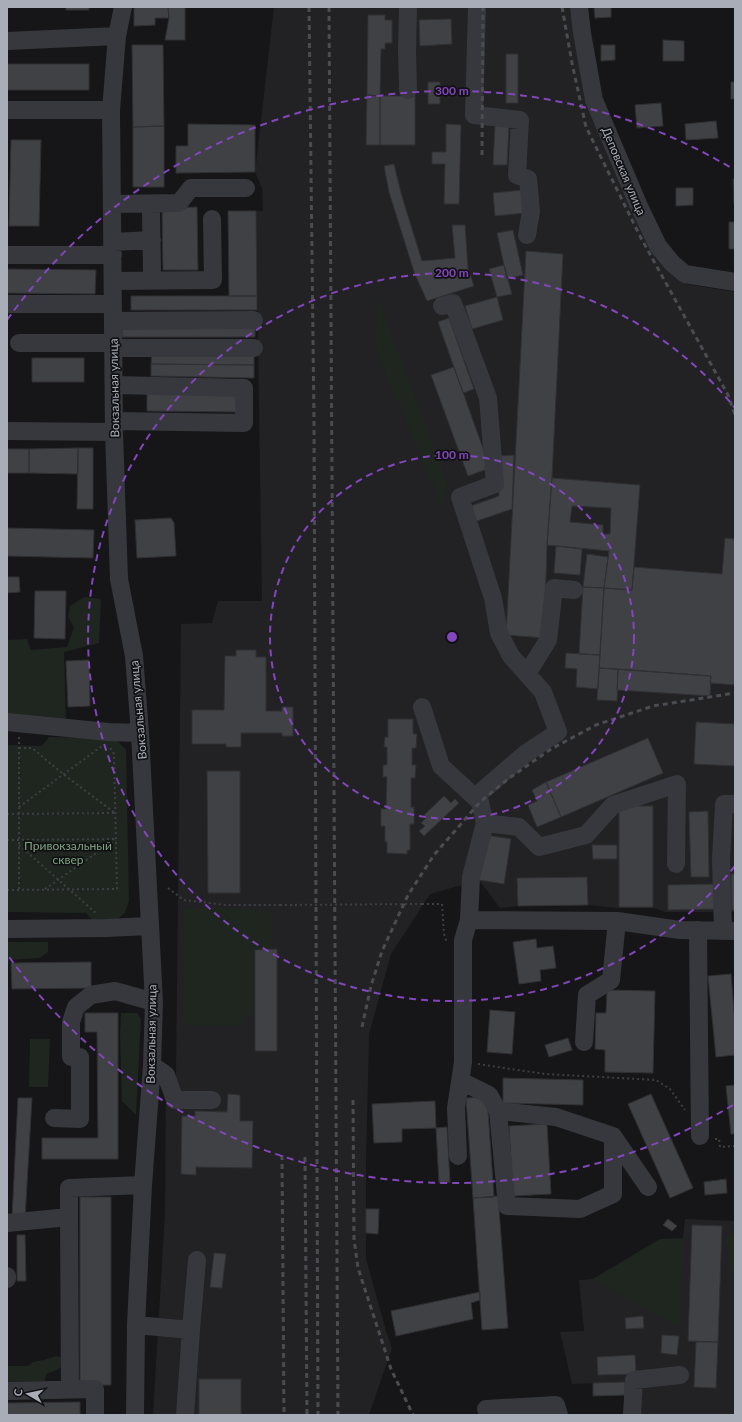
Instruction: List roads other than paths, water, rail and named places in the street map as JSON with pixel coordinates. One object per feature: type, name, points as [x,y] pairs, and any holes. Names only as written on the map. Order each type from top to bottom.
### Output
[{"type":"street","name":"Вокзальная улица","points":[[123,7],[117,36],[111,110],[114,426],[119,579],[134,656],[140,733],[154,1002],[152,1065],[143,1185],[136,1325],[134,1415]]},
{"type":"street","points":[[408,7],[408,90]]},
{"type":"street","points":[[477,7],[474,115],[520,120],[517,175],[528,179],[531,211],[527,234]]},
{"type":"street","name":"Деповская улица","points":[[579,7],[594,100],[638,204],[658,246],[672,263],[686,274],[735,282]]},
{"type":"street","points":[[7,41],[117,36]]},
{"type":"street","points":[[7,110],[111,110]]},
{"type":"street","points":[[112,204],[179,203],[191,188],[246,188]]},
{"type":"street","points":[[151,213],[152,270]]},
{"type":"street","points":[[113,281],[213,280],[212,219]]},
{"type":"street","points":[[7,255],[113,248],[152,240]]},
{"type":"street","points":[[442,306],[453,303],[488,398],[494,484],[460,497],[494,598],[499,633],[511,656],[543,692],[558,732],[525,754],[475,797]]},
{"type":"street","points":[[7,304],[254,320]]},
{"type":"street","points":[[19,343],[254,348]]},
{"type":"street","points":[[7,431],[114,426],[244,423],[244,388],[114,385]]},
{"type":"street","points":[[527,674],[548,640],[554,588],[574,590]]},
{"type":"street","points":[[422,707],[441,766],[480,802],[485,823],[471,877],[469,920],[462,940],[463,1062],[456,1108],[458,1156]]},
{"type":"street","points":[[13,722],[108,732],[140,733]]},
{"type":"street","points":[[485,823],[519,827],[539,847],[586,835],[613,805],[677,784],[676,864]]},
{"type":"street","points":[[469,920],[617,921],[680,930],[729,930],[721,859],[724,804],[735,804]]},
{"type":"street","points":[[584,1042],[587,995],[611,980],[617,921]]},
{"type":"street","points":[[7,929],[149,926]]},
{"type":"street","points":[[698,930],[700,1136]]},
{"type":"street","points":[[54,1118],[80,1119],[80,1057],[71,1057],[72,1022],[76,1007],[91,995],[115,992],[154,1002]]},
{"type":"street","points":[[152,1065],[166,1075],[175,1100],[212,1100]]},
{"type":"street","points":[[461,1081],[489,1095],[498,1111],[507,1206],[580,1209],[613,1194],[613,1136]]},
{"type":"street","points":[[498,1111],[556,1117],[613,1136],[648,1188]]},
{"type":"street","points":[[70,1390],[69,1188],[143,1185]]},
{"type":"street","points":[[7,1223],[69,1217]]},
{"type":"street","points":[[185,1415],[196,1260]]},
{"type":"street","points":[[136,1325],[191,1330]]},
{"type":"street","points":[[632,1415],[634,1380],[680,1375]]},
{"type":"street","points":[[7,1391],[95,1389],[95,1415]]},
{"type":"street","points":[[486,1409],[556,1405],[559,1415]]},
{"type":"railway","points":[[309,7],[314,421],[318,1415]]},
{"type":"railway","points":[[329,7],[338,1415]]},
{"type":"railway","points":[[482,155],[483,7]]},
{"type":"railway","points":[[562,7],[586,127],[641,238],[728,395],[735,415]]},
{"type":"railway","points":[[362,1027],[371,986],[382,951],[408,895],[434,855],[480,802],[508,779],[551,749],[596,725],[653,706],[735,693]]},
{"type":"railway","points":[[353,1100],[354,1239],[358,1268],[391,1369],[413,1415]]},
{"type":"railway","points":[[282,1155],[284,1415]]},
{"type":"railway","points":[[305,1157],[307,1415]]},
{"type":"park label","name":"Привокзальный сквер","points":[[68,852]]}]
